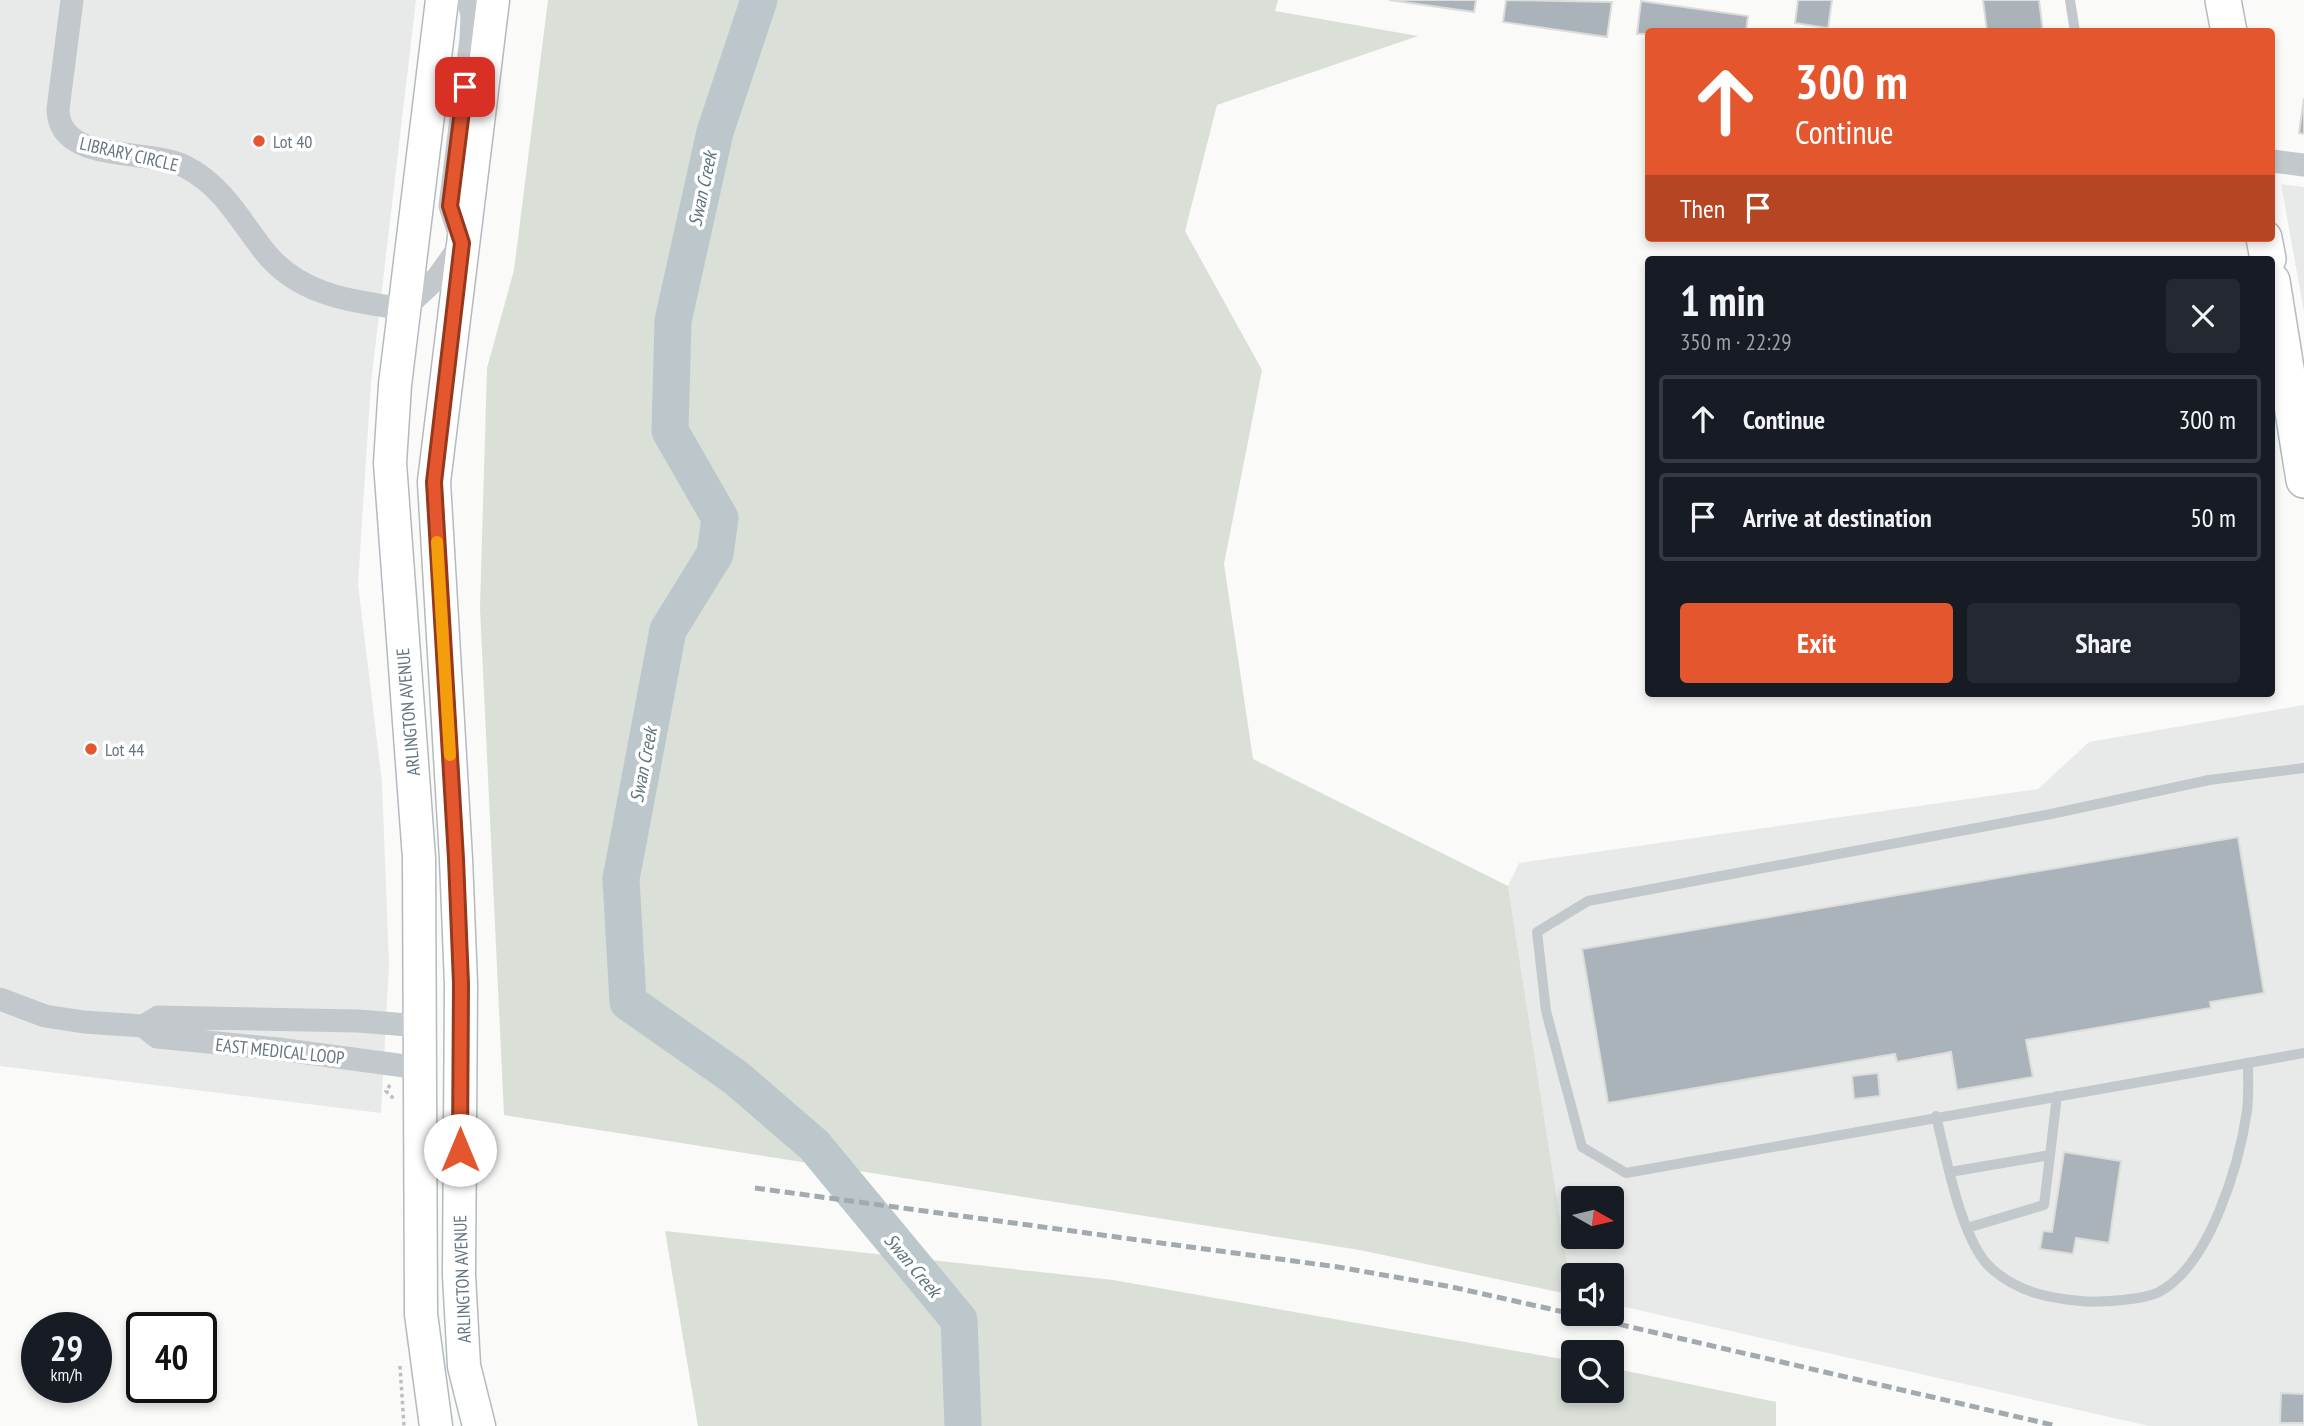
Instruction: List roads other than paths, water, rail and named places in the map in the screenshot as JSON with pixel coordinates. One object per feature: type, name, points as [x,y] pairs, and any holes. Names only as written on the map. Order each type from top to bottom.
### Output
[{"type":"main road","points":[[2223,0],[2228,28]]},
{"type":"main road","points":[[2275,295],[2292,376],[2303,472]]},
{"type":"street","name":"LIBRARY CIRCLE","points":[[72,0],[58,109],[60,125],[70,138],[83,146],[161,157],[188,168],[226,198],[266,253],[300,282],[334,297],[404,309]]},
{"type":"street","name":"ARLINGTON AVENUE","points":[[436,1426],[421,1314],[419,858],[390,463],[395,385],[442,0]]},
{"type":"street","points":[[404,309],[438,277],[462,243],[450,206],[471,39],[472,15],[468,0]]},
{"type":"street","name":"ARLINGTON AVENUE","points":[[479,1426],[464,1366],[459,1275],[461,984],[434,482],[493,0]]},
{"type":"street","points":[[2275,161],[2304,165]]},
{"type":"street","name":"EAST MEDICAL LOOP","points":[[0,999],[32,1012],[58,1018],[143,1026],[157,1037],[278,1049],[420,1068]]},
{"type":"street","name":"EAST MEDICAL LOOP","points":[[143,1026],[158,1017],[358,1021],[420,1026]]},
{"type":"street","points":[[420,1026],[437,1042],[442,1064],[439,1294],[446,1328],[464,1366]]},
{"type":"lane","points":[[2070,0],[2075,28]]},
{"type":"lane","points":[[2304,768],[2209,780],[2051,814],[1588,901],[1537,932],[1546,1011],[1581,1147],[1626,1173],[1936,1116],[2304,1053]]},
{"type":"lane","points":[[1936,1116],[1967,1228],[1991,1269],[2040,1298],[2094,1303],[2157,1294],[2182,1275],[2208,1234],[2239,1156],[2248,1108],[2248,1063]]},
{"type":"lane","points":[[1967,1228],[2044,1205],[2057,1096]]},
{"type":"lane","points":[[1950,1172],[2050,1155]]},
{"type":"waterway","name":"Swan Creek","points":[[759,0],[715,132],[673,321],[670,431],[720,518],[715,554],[668,630],[621,879],[628,1002],[735,1077],[814,1145],[959,1320],[963,1426]]},
{"type":"railway","points":[[755,1188],[1338,1267],[1452,1287],[1561,1311]]},
{"type":"railway","points":[[1624,1325],[2057,1426]]},
{"type":"place","name":"Lot 40","points":[[259,141]]},
{"type":"place","name":"Lot 44","points":[[91,749]]}]
